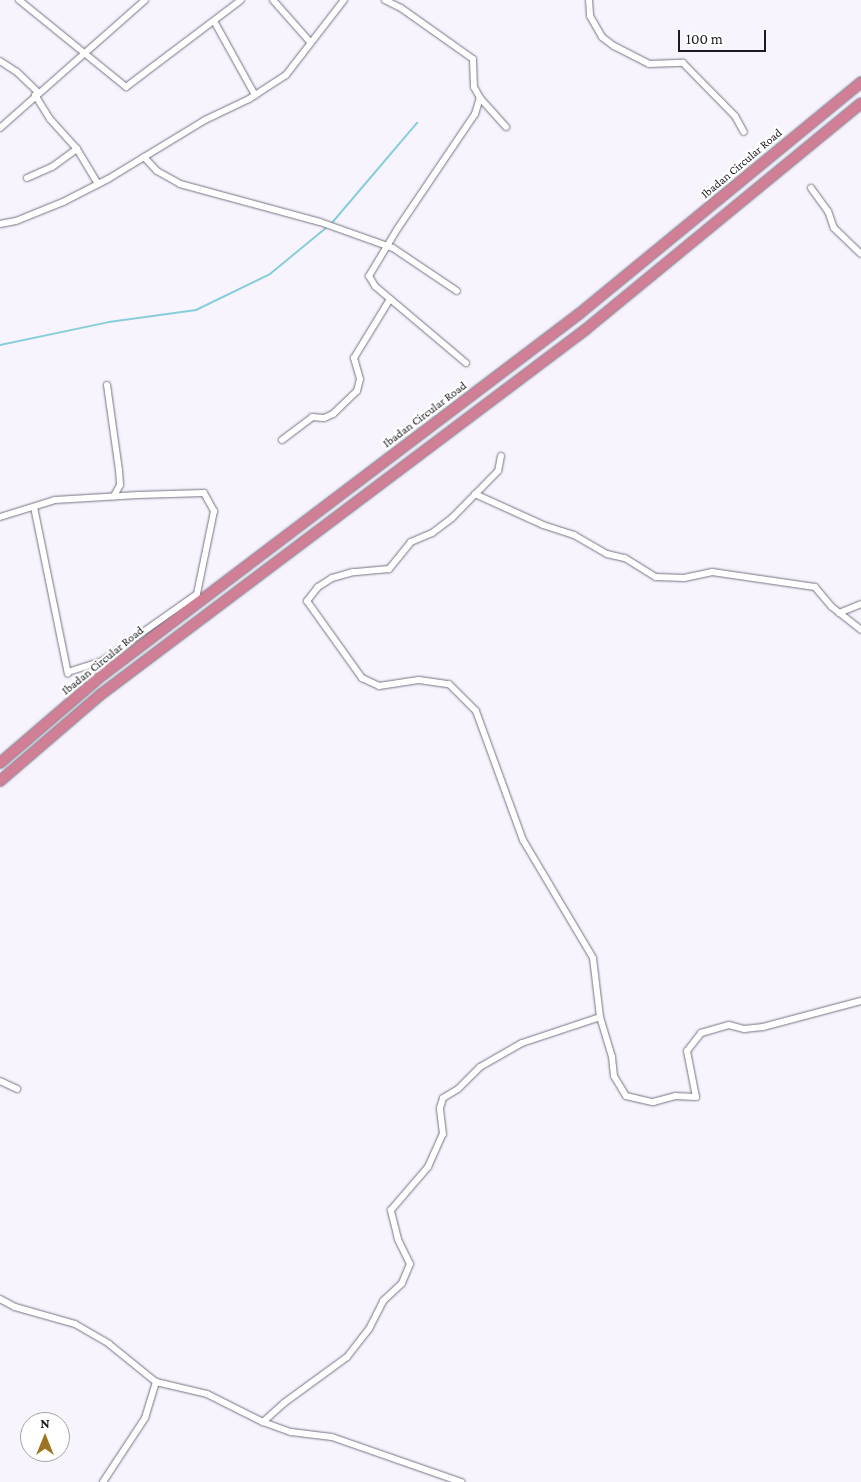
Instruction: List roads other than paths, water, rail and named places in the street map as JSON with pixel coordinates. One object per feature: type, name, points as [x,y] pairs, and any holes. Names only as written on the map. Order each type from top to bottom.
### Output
[{"type":"highway","name":"Ibadan Circular Road","points":[[0,764],[100,677],[579,314],[861,82]]},
{"type":"highway","name":"Ibadan Circular Road","points":[[0,780],[100,694],[585,330],[861,103]]},
{"type":"street","points":[[19,0],[86,52],[126,87],[241,0]]},
{"type":"street","points":[[0,128],[36,93],[145,0]]},
{"type":"street","points":[[273,0],[311,43]]},
{"type":"street","points":[[0,224],[16,221],[98,184],[255,95],[286,75],[344,0]]},
{"type":"street","points":[[385,0],[401,8],[473,59],[474,87],[480,98],[506,127]]},
{"type":"street","points":[[590,0],[590,16],[602,36],[614,46],[649,64],[683,63],[735,116],[744,132]]},
{"type":"street","points":[[214,20],[255,95]]},
{"type":"street","points":[[0,61],[18,72],[36,93],[50,119],[77,148],[98,184]]},
{"type":"street","points":[[466,363],[375,286],[369,276],[475,114],[480,98]]},
{"type":"street","points":[[27,178],[52,167],[77,148]]},
{"type":"street","points":[[144,157],[157,171],[180,184],[320,222],[388,246],[457,291]]},
{"type":"street","points":[[810,188],[828,211],[834,228],[861,254]]},
{"type":"street","points":[[282,440],[306,420],[333,414],[357,391],[360,379],[354,358],[390,299]]},
{"type":"street","points":[[107,385],[120,470],[120,485],[114,496]]},
{"type":"street","points":[[501,456],[498,471],[452,518],[432,533],[411,542],[390,569],[353,572],[332,578],[318,587],[307,601],[362,678],[379,686],[419,680],[449,684],[476,711],[523,840],[593,958],[600,1017],[612,1056],[614,1076],[626,1096],[653,1102],[675,1096],[696,1097],[686,1051],[700,1033],[728,1025],[744,1029],[763,1027],[861,1001]]},
{"type":"street","points":[[0,518],[34,506],[55,500],[204,493],[214,511],[197,594],[102,661],[68,673],[34,506]]},
{"type":"street","points":[[475,494],[543,525],[574,535],[607,554],[625,558],[656,576],[684,578],[712,572],[815,587],[839,613],[861,630]]},
{"type":"street","points":[[839,613],[861,604]]},
{"type":"street","points":[[263,1422],[304,1387],[347,1357],[369,1329],[384,1301],[402,1284],[410,1264],[398,1239],[391,1210],[412,1190],[436,1150],[443,1134],[440,1108],[443,1098],[458,1090],[480,1067],[522,1043],[600,1017]]},
{"type":"street","points":[[0,1081],[18,1089]]},
{"type":"street","points":[[0,1299],[15,1307],[75,1324],[109,1344],[156,1382],[207,1394],[263,1422],[291,1432],[332,1437],[461,1482]]},
{"type":"street","points":[[103,1482],[145,1418],[156,1382]]},
{"type":"waterway","points":[[331,224],[417,123]]},
{"type":"waterway","points":[[0,345],[109,322],[196,310],[270,274],[327,227]]}]
